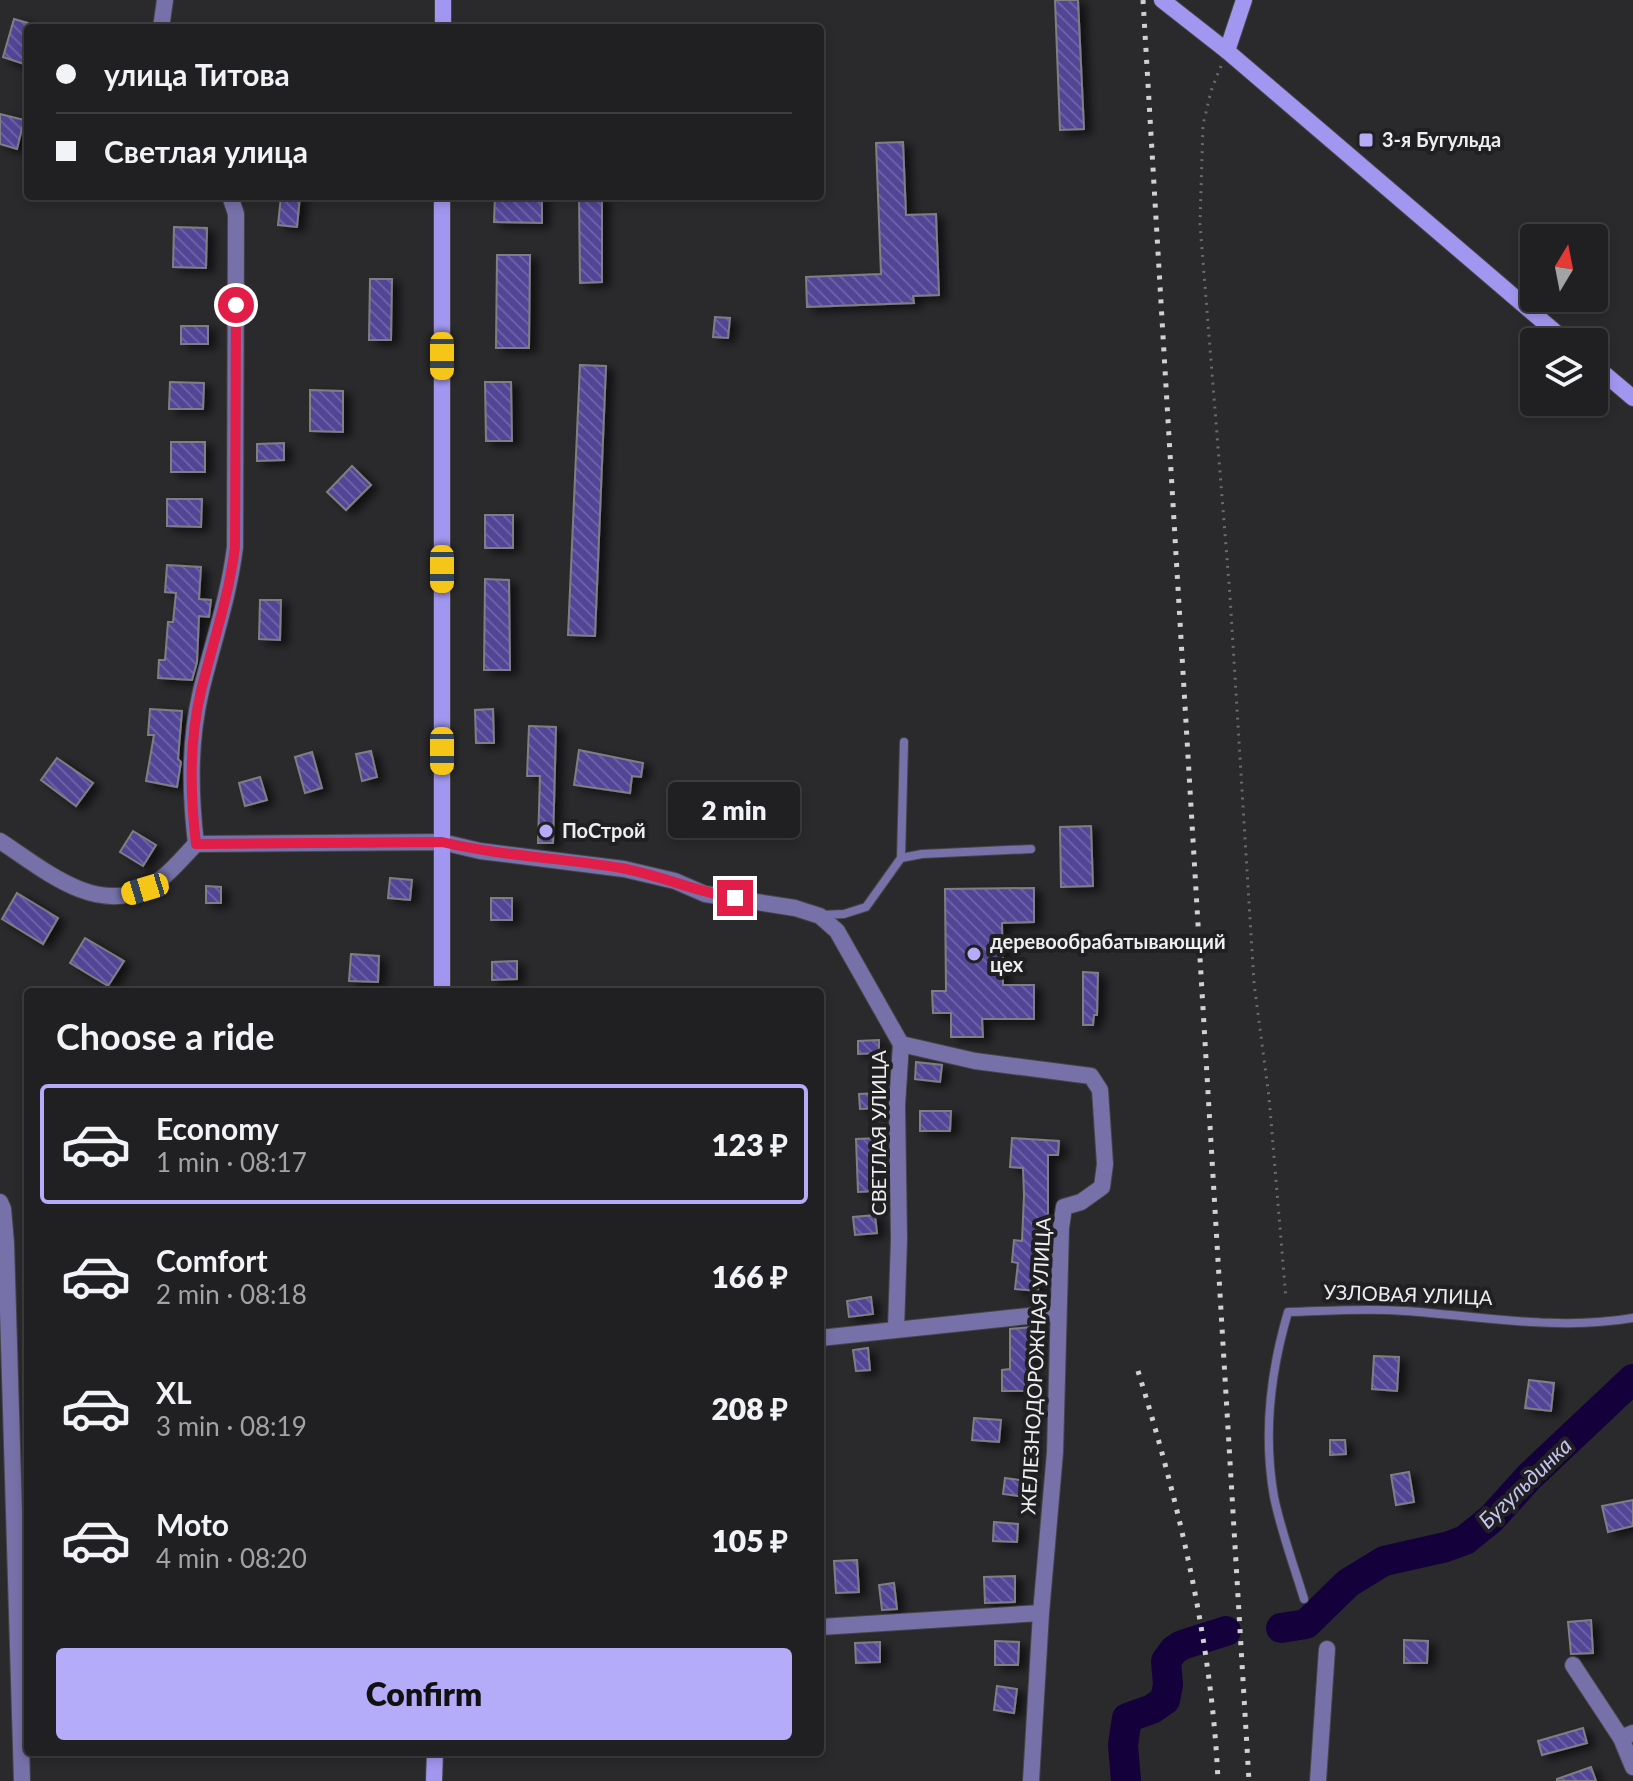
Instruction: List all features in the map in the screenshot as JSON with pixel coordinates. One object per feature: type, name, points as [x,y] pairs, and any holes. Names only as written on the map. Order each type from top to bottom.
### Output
[{"type":"main road","points":[[443,0],[443,24]]},
{"type":"main road","points":[[1162,0],[1227,51],[1551,328]]},
{"type":"main road","points":[[1227,51],[1244,0]]},
{"type":"main road","points":[[442,200],[442,988]]},
{"type":"main road","points":[[1608,377],[1633,398]]},
{"type":"main road","points":[[434,1781],[435,1756]]},
{"type":"street","points":[[162,24],[165,0]]},
{"type":"street","points":[[196,844],[191,798],[194,735],[201,692],[231,581],[235,547],[236,214],[231,200]]},
{"type":"street","points":[[0,841],[64,882],[102,897],[123,896],[145,889],[169,872],[196,844],[442,842],[480,851],[624,869],[675,881],[705,894],[795,908],[820,916]]},
{"type":"street","name":"СВЕТЛАЯ УЛИЦА","points":[[820,916],[837,931],[901,1044],[897,1105],[899,1239],[896,1329]]},
{"type":"street","name":"ЖЕЛЕЗНОДОРОЖНАЯ УЛИЦА","points":[[901,1044],[975,1061],[1091,1076],[1100,1090],[1105,1164],[1102,1187],[1081,1202],[1064,1207],[1057,1313],[1055,1452],[1031,1781]]},
{"type":"street","points":[[0,1202],[6,1243],[22,1781]]},
{"type":"street","points":[[824,1338],[1057,1313]]},
{"type":"street","points":[[824,1627],[1041,1613]]},
{"type":"street","points":[[1318,1781],[1327,1649]]},
{"type":"street","points":[[1573,1665],[1627,1735],[1633,1767]]},
{"type":"lane","points":[[820,916],[844,914],[866,907],[901,858],[904,742]]},
{"type":"lane","points":[[901,858],[922,854],[1031,849]]},
{"type":"lane","name":"УЗЛОВАЯ УЛИЦА","points":[[1288,1312],[1402,1311],[1531,1322],[1586,1323],[1633,1318]]},
{"type":"lane","points":[[1288,1312],[1271,1387],[1268,1416],[1270,1455],[1274,1498],[1304,1599]]},
{"type":"path","points":[[1227,51],[1211,91],[1203,125],[1200,224],[1230,596],[1254,983],[1269,1097],[1288,1312]]},
{"type":"building","points":[[1055,0],[1078,0],[1084,129],[1060,130]]},
{"type":"building","points":[[14,19],[28,23],[24,24],[24,64],[3,57]]},
{"type":"building","points":[[0,114],[24,120],[17,149],[0,144]]},
{"type":"building","points":[[903,142],[906,215],[936,214],[939,295],[913,296],[914,303],[807,307],[806,277],[881,274],[876,143]]},
{"type":"building","points":[[281,200],[300,200],[297,227],[278,225]]},
{"type":"building","points":[[495,200],[542,200],[542,223],[494,222]]},
{"type":"building","points":[[579,200],[602,200],[602,282],[580,283]]},
{"type":"building","points":[[174,227],[207,228],[206,268],[173,267]]},
{"type":"building","points":[[497,255],[530,255],[529,348],[496,348]]},
{"type":"building","points":[[370,279],[392,279],[391,340],[369,340]]},
{"type":"building","points":[[715,317],[730,318],[728,338],[713,337]]},
{"type":"building","points":[[181,326],[208,326],[208,344],[181,344]]},
{"type":"building","points":[[580,365],[606,366],[595,636],[568,635]]},
{"type":"building","points":[[170,382],[204,383],[203,409],[169,409]]},
{"type":"building","points":[[485,382],[511,382],[512,441],[486,441]]},
{"type":"building","points":[[310,390],[343,391],[343,432],[310,431]]},
{"type":"building","points":[[171,442],[205,442],[205,472],[171,472]]},
{"type":"building","points":[[284,443],[284,460],[257,461],[257,444]]},
{"type":"building","points":[[352,466],[371,485],[346,510],[327,492]]},
{"type":"building","points":[[167,499],[202,499],[201,527],[167,526]]},
{"type":"building","points":[[485,515],[513,515],[513,548],[485,548]]},
{"type":"building","points":[[167,565],[201,567],[199,599],[211,600],[209,617],[199,616],[197,662],[192,680],[158,678],[159,660],[165,660],[168,622],[173,622],[176,593],[165,592]]},
{"type":"building","points":[[485,579],[509,580],[510,670],[484,670]]},
{"type":"building","points":[[260,600],[281,600],[280,640],[259,639]]},
{"type":"building","points":[[150,709],[182,711],[177,787],[146,781],[154,735],[148,735]]},
{"type":"building","points":[[493,709],[494,743],[476,743],[475,710]]},
{"type":"building","points":[[529,726],[556,727],[553,843],[538,843],[540,776],[527,776]]},
{"type":"building","points":[[579,750],[643,763],[641,777],[632,776],[630,793],[574,785]]},
{"type":"building","points":[[371,751],[377,777],[362,781],[356,754]]},
{"type":"building","points":[[312,752],[322,788],[305,793],[295,757]]},
{"type":"building","points":[[57,758],[93,783],[76,806],[41,780]]},
{"type":"building","points":[[260,777],[267,800],[245,806],[239,783]]},
{"type":"building","points":[[1091,826],[1093,886],[1061,887],[1060,827]]},
{"type":"building","points":[[133,831],[156,845],[143,866],[120,852]]},
{"type":"building","points":[[390,878],[412,880],[410,900],[388,898]]},
{"type":"building","points":[[206,886],[221,887],[221,903],[206,903]]},
{"type":"building","name":"деревообрабатывающий цех","points":[[1034,888],[1034,922],[1002,923],[1003,985],[1034,985],[1034,1019],[982,1019],[983,1037],[951,1037],[951,1013],[933,1013],[932,991],[946,991],[945,889]]},
{"type":"building","points":[[17,893],[58,918],[43,944],[2,919]]},
{"type":"building","points":[[491,898],[512,898],[512,920],[491,920]]},
{"type":"building","points":[[85,938],[124,961],[108,986],[70,963]]},
{"type":"building","points":[[351,954],[379,956],[378,982],[349,981]]},
{"type":"building","points":[[517,961],[517,979],[492,980],[492,962]]},
{"type":"building","points":[[1083,972],[1098,973],[1097,1015],[1094,1015],[1093,1025],[1083,1025]]},
{"type":"building","points":[[879,1040],[879,1053],[858,1054],[858,1041]]},
{"type":"building","points":[[916,1062],[942,1065],[940,1082],[915,1079]]},
{"type":"building","points":[[879,1093],[879,1108],[860,1109],[859,1094]]},
{"type":"building","points":[[920,1111],[951,1111],[950,1131],[920,1131]]},
{"type":"building","points":[[882,1138],[882,1156],[876,1156],[878,1191],[858,1192],[856,1139]]},
{"type":"building","points":[[1012,1138],[1059,1141],[1058,1155],[1048,1155],[1048,1227],[1044,1227],[1038,1291],[1015,1289],[1018,1263],[1012,1262],[1014,1240],[1022,1241],[1024,1195],[1023,1168],[1010,1167]]},
{"type":"building","points":[[875,1215],[877,1233],[855,1235],[853,1217]]},
{"type":"building","points":[[871,1297],[873,1314],[849,1317],[847,1301]]},
{"type":"building","points":[[1033,1327],[1030,1391],[1002,1391],[1002,1370],[1010,1369],[1010,1329]]},
{"type":"building","points":[[868,1348],[870,1370],[856,1371],[853,1350]]},
{"type":"building","points":[[1374,1356],[1399,1357],[1397,1391],[1372,1389]]},
{"type":"building","points":[[1529,1380],[1554,1383],[1551,1411],[1525,1408]]},
{"type":"building","points":[[974,1418],[1001,1420],[999,1442],[972,1440]]},
{"type":"building","points":[[1330,1440],[1345,1440],[1346,1454],[1330,1455]]},
{"type":"building","points":[[1409,1472],[1414,1502],[1396,1505],[1391,1475]]},
{"type":"building","points":[[1005,1478],[1027,1481],[1025,1497],[1003,1494]]},
{"type":"building","points":[[1633,1500],[1633,1526],[1608,1532],[1602,1506]]},
{"type":"building","points":[[994,1522],[1018,1524],[1017,1542],[993,1541]]},
{"type":"building","points":[[857,1560],[859,1592],[836,1593],[834,1561]]},
{"type":"building","points":[[1015,1576],[1015,1602],[985,1603],[984,1577]]},
{"type":"building","points":[[894,1583],[897,1609],[882,1610],[879,1585]]},
{"type":"building","points":[[1591,1620],[1593,1653],[1571,1654],[1568,1622]]},
{"type":"building","points":[[1404,1640],[1428,1641],[1427,1663],[1404,1663]]},
{"type":"building","points":[[995,1641],[1019,1642],[1018,1665],[995,1665]]},
{"type":"building","points":[[880,1642],[880,1662],[856,1663],[855,1643]]},
{"type":"building","points":[[997,1686],[1017,1689],[1014,1713],[994,1710]]},
{"type":"building","points":[[1583,1728],[1587,1743],[1542,1755],[1538,1741]]},
{"type":"building","points":[[1591,1767],[1596,1781],[1557,1781],[1557,1779]]},
{"type":"waterway","name":"Бугульдинка","points":[[1281,1628],[1306,1624],[1348,1583],[1384,1561],[1465,1540],[1491,1519],[1529,1477],[1633,1379]]},
{"type":"waterway","name":"Бугульдинка","points":[[1126,1781],[1123,1745],[1127,1718],[1152,1709],[1165,1700],[1168,1685],[1166,1661],[1174,1650],[1226,1631]]},
{"type":"railway","points":[[1143,0],[1249,1781]]},
{"type":"railway","points":[[1138,1371],[1180,1522],[1201,1625],[1215,1729],[1218,1781]]},
{"type":"place","name":"3-я Бугульда","points":[[1366,140]]},
{"type":"place","name":"ПоСтрой","points":[[546,831]]},
{"type":"place","name":"деревообрабатывающий цех","points":[[974,954]]},
{"type":"route","points":[[236,305],[235,547],[231,581],[201,692],[194,735],[190,773],[196,844],[442,842],[480,851],[624,869],[675,881],[705,894],[735,898]]}]
